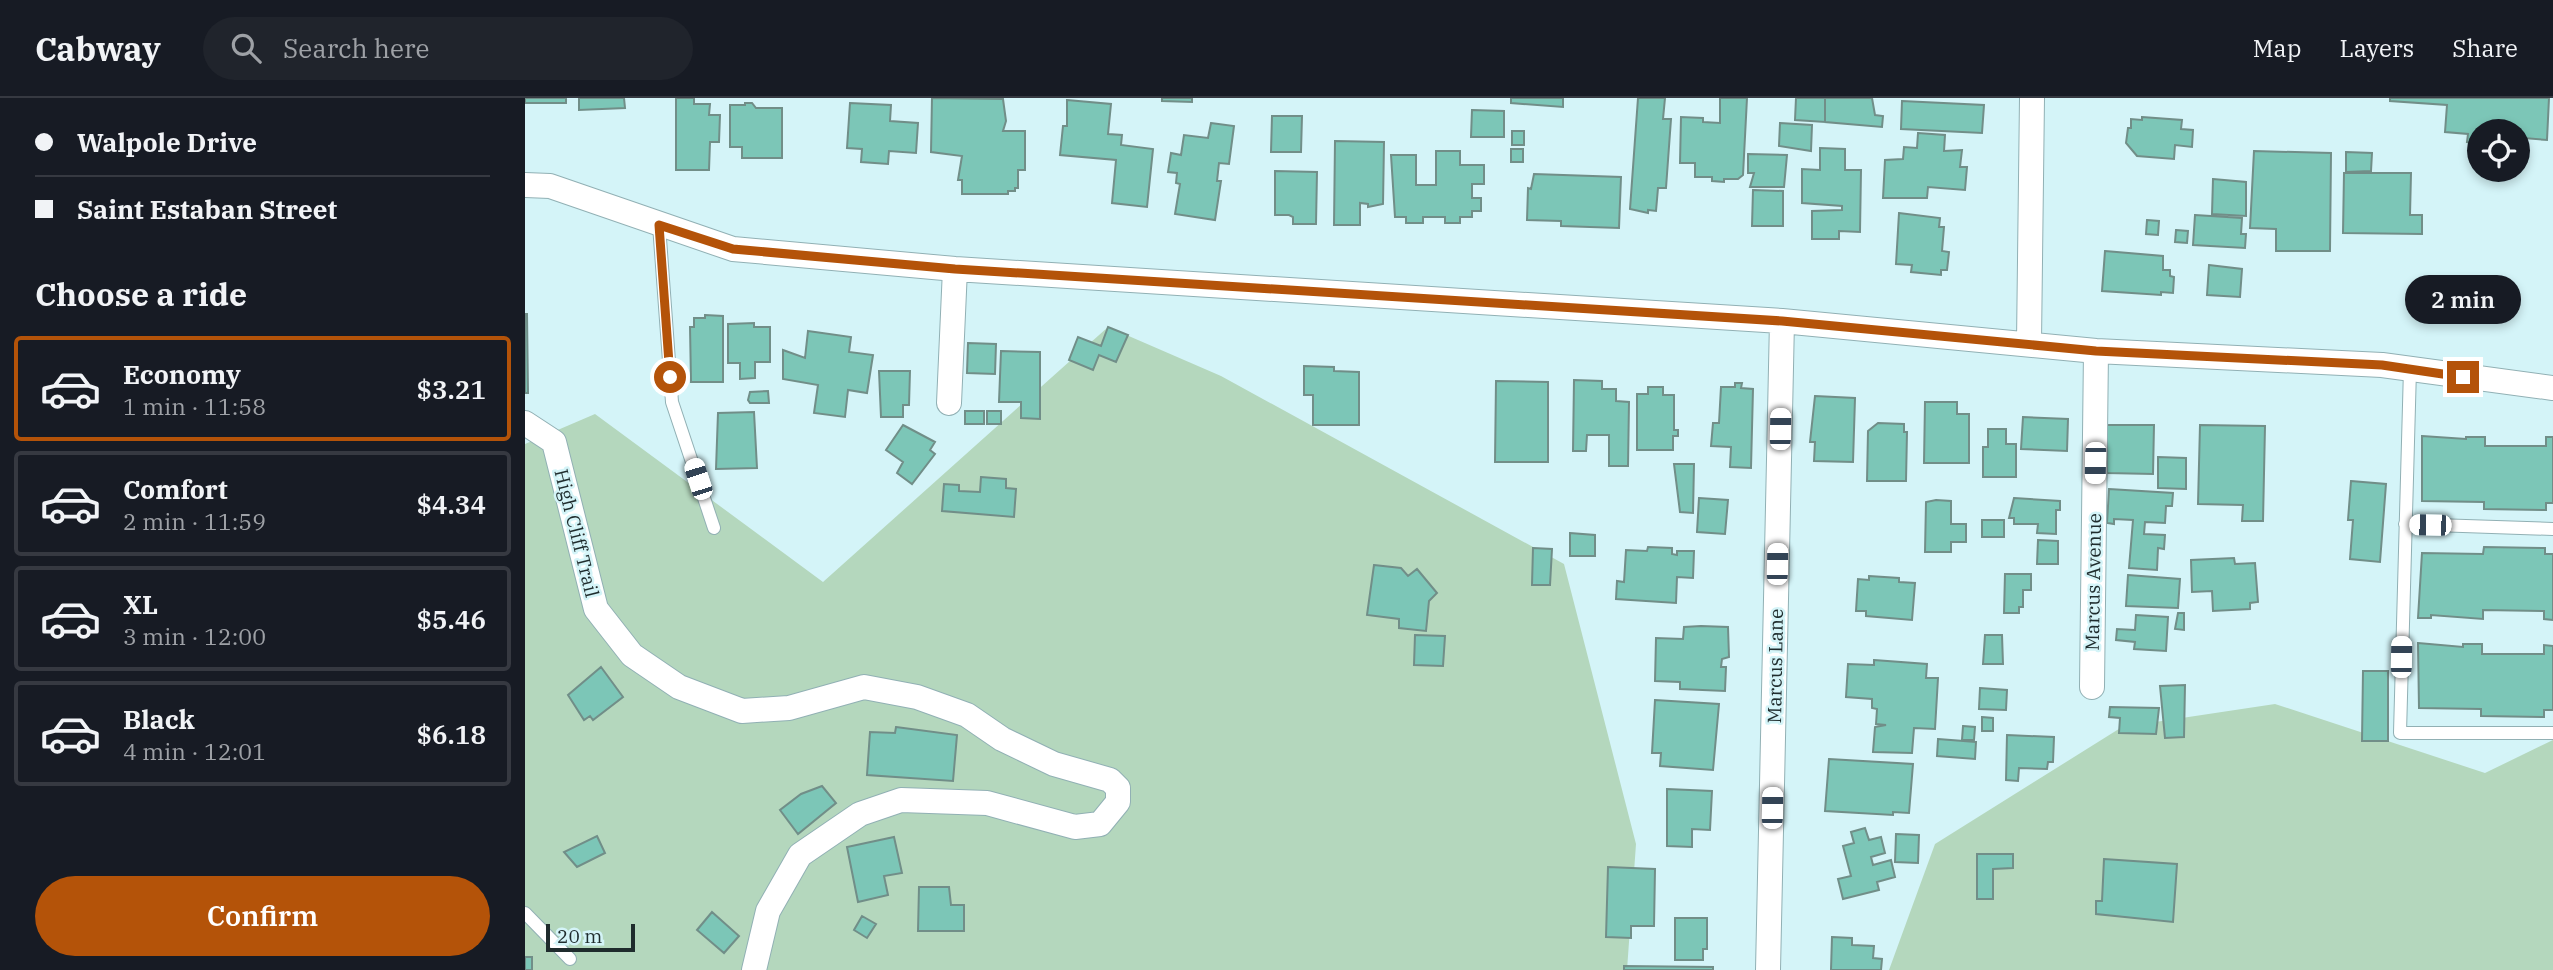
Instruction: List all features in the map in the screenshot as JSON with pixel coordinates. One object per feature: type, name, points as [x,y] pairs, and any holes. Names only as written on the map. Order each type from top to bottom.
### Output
[{"type":"street","points":[[2029,342],[2032,98]]},
{"type":"street","points":[[525,185],[550,186],[733,249],[955,269],[1782,321],[2029,342],[2096,351],[2382,365],[2553,388]]},
{"type":"street","points":[[949,403],[955,269]]},
{"type":"street","name":"Marcus Lane","points":[[1768,970],[1782,321]]},
{"type":"street","name":"Marcus Avenue","points":[[2092,687],[2096,351]]},
{"type":"street","name":"High Cliff Trail","points":[[525,423],[554,442],[596,609],[632,655],[678,687],[743,711],[789,708],[864,687],[917,697],[967,715],[1002,739],[1054,764],[1092,773],[1110,780],[1118,788],[1118,802],[1100,824],[1075,827],[987,803],[901,800],[860,814],[800,855],[768,911],[754,970]]},
{"type":"lane","points":[[659,225],[672,402],[714,528]]},
{"type":"lane","points":[[2410,369],[2400,733],[2553,733]]},
{"type":"lane","points":[[2405,524],[2553,529]]},
{"type":"lane","points":[[525,913],[570,959]]},
{"type":"green space","points":[[1108,327],[1221,376],[1564,564],[1636,844],[1627,970],[525,970],[525,444],[595,414],[823,582]]},
{"type":"green space","points":[[2275,704],[2485,773],[2553,740],[2553,970],[1889,970],[1935,844],[2122,727]]},
{"type":"building","points":[[525,98],[566,98],[566,103],[525,103]]},
{"type":"building","points":[[579,98],[624,98],[625,108],[579,110]]},
{"type":"building","points":[[676,98],[694,98],[694,104],[710,104],[709,115],[720,115],[719,142],[710,142],[709,170],[676,170]]},
{"type":"building","points":[[932,98],[1003,99],[1006,121],[1003,131],[1025,131],[1025,170],[1018,170],[1018,188],[1015,188],[1015,191],[1008,191],[1008,194],[962,194],[962,180],[958,180],[962,156],[931,152]]},
{"type":"building","points":[[1162,98],[1192,98],[1192,102],[1162,101]]},
{"type":"building","points":[[1511,98],[1563,98],[1563,107],[1511,103]]},
{"type":"building","points":[[1638,98],[1665,98],[1663,119],[1671,119],[1666,188],[1658,188],[1656,211],[1648,210],[1648,213],[1630,209]]},
{"type":"building","points":[[1720,98],[1747,98],[1743,175],[1738,179],[1724,179],[1724,182],[1712,181],[1712,177],[1695,177],[1695,163],[1680,163],[1681,117],[1703,118],[1703,122],[1720,123]]},
{"type":"building","points":[[1796,98],[1825,98],[1825,122],[1795,120]]},
{"type":"building","points":[[1825,98],[1872,98],[1875,115],[1883,116],[1882,127],[1825,122]]},
{"type":"building","points":[[2390,98],[2549,98],[2547,140],[2530,139],[2530,119],[2467,119],[2467,134],[2445,132],[2447,105],[2390,101]]},
{"type":"building","points":[[1067,100],[1111,104],[1108,134],[1122,135],[1121,145],[1153,149],[1147,207],[1112,203],[1116,160],[1060,155],[1063,126],[1067,126]]},
{"type":"building","points":[[1902,101],[1984,105],[1982,133],[1901,129]]},
{"type":"building","points":[[752,103],[756,108],[782,108],[782,158],[742,158],[742,147],[730,147],[730,105]]},
{"type":"building","points":[[850,103],[891,105],[890,121],[918,123],[916,153],[889,151],[888,164],[861,162],[862,149],[847,148]]},
{"type":"building","points":[[1472,110],[1504,111],[1504,137],[1471,137]]},
{"type":"building","points":[[1272,116],[1302,116],[1301,152],[1271,152]]},
{"type":"building","points":[[2142,117],[2182,120],[2181,129],[2193,130],[2192,147],[2175,145],[2174,159],[2137,156],[2126,143],[2131,119],[2142,120]]},
{"type":"building","points":[[1211,123],[1234,126],[1229,164],[1219,163],[1217,181],[1221,181],[1215,220],[1175,214],[1180,184],[1176,183],[1177,173],[1168,172],[1171,153],[1181,155],[1184,135],[1208,138]]},
{"type":"building","points":[[1780,123],[1812,125],[1811,151],[1779,146]]},
{"type":"building","points":[[1512,131],[1524,131],[1524,145],[1512,145]]},
{"type":"building","points":[[1918,133],[1945,135],[1944,151],[1962,150],[1960,167],[1967,167],[1965,190],[1928,187],[1927,198],[1883,198],[1885,160],[1903,159],[1904,147],[1917,148]]},
{"type":"building","points":[[1335,141],[1384,142],[1383,204],[1368,207],[1368,204],[1360,203],[1360,225],[1334,225]]},
{"type":"building","points":[[1820,148],[1845,149],[1845,170],[1861,170],[1860,232],[1839,231],[1839,239],[1812,239],[1812,211],[1842,210],[1842,206],[1802,203],[1802,169],[1820,170]]},
{"type":"building","points":[[1511,149],[1523,149],[1523,162],[1511,162]]},
{"type":"building","points":[[1436,151],[1460,151],[1460,165],[1484,165],[1484,184],[1472,184],[1472,198],[1481,198],[1481,211],[1472,211],[1472,217],[1460,217],[1460,223],[1445,223],[1445,217],[1423,217],[1423,223],[1406,223],[1406,217],[1395,217],[1391,155],[1416,155],[1416,185],[1436,185]]},
{"type":"building","points":[[2254,151],[2331,153],[2330,251],[2276,251],[2276,229],[2250,228]]},
{"type":"building","points":[[2346,152],[2372,153],[2371,171],[2346,172]]},
{"type":"building","points":[[1748,154],[1787,155],[1784,187],[1750,187],[1754,173],[1748,173]]},
{"type":"building","points":[[1275,171],[1317,172],[1316,224],[1293,224],[1293,217],[1289,215],[1275,215]]},
{"type":"building","points":[[2344,173],[2411,173],[2410,215],[2422,215],[2422,234],[2343,233]]},
{"type":"building","points":[[1534,174],[1621,177],[1619,228],[1561,226],[1561,221],[1527,220],[1528,188],[1531,189]]},
{"type":"building","points":[[2213,179],[2246,182],[2246,216],[2212,214]]},
{"type":"building","points":[[1753,190],[1783,191],[1783,226],[1752,226]]},
{"type":"building","points":[[1899,213],[1940,218],[1939,227],[1944,227],[1942,251],[1949,252],[1947,270],[1941,270],[1941,275],[1911,272],[1912,265],[1896,264]]},
{"type":"building","points":[[2195,215],[2242,218],[2241,234],[2246,234],[2245,248],[2193,245]]},
{"type":"building","points":[[2147,220],[2159,221],[2158,235],[2146,234]]},
{"type":"building","points":[[2176,230],[2188,231],[2187,243],[2175,242]]},
{"type":"building","points":[[2105,251],[2163,256],[2163,270],[2170,270],[2170,276],[2174,277],[2173,293],[2161,292],[2161,295],[2102,291]]},
{"type":"building","points":[[2209,265],[2242,269],[2240,297],[2207,295]]},
{"type":"building","points":[[527,314],[528,393],[525,393]]},
{"type":"building","points":[[705,315],[723,316],[723,382],[691,382],[690,327],[694,327],[694,318],[705,318]]},
{"type":"building","points":[[754,323],[754,327],[770,327],[770,362],[755,362],[755,378],[740,379],[740,363],[728,363],[728,324]]},
{"type":"building","points":[[1108,327],[1128,335],[1116,362],[1099,355],[1093,370],[1069,360],[1078,337],[1101,346]]},
{"type":"building","points":[[808,331],[851,337],[849,352],[873,355],[867,393],[848,390],[845,417],[814,413],[818,385],[783,379],[783,350],[805,358]]},
{"type":"building","points":[[968,343],[996,344],[995,374],[967,373]]},
{"type":"building","points":[[1001,351],[1040,352],[1040,419],[1021,418],[1021,402],[999,402]]},
{"type":"building","points":[[1304,366],[1334,367],[1334,371],[1359,372],[1359,425],[1313,425],[1313,395],[1304,395]]},
{"type":"building","points":[[879,371],[910,371],[909,405],[903,405],[903,417],[881,417]]},
{"type":"building","points":[[1574,380],[1602,381],[1602,389],[1616,389],[1616,401],[1629,402],[1628,466],[1609,466],[1609,435],[1587,435],[1586,451],[1573,451]]},
{"type":"building","points":[[1496,381],[1548,382],[1548,462],[1495,462]]},
{"type":"building","points":[[1735,383],[1742,383],[1741,388],[1753,389],[1751,468],[1730,467],[1731,447],[1711,446],[1713,423],[1719,423],[1721,387],[1735,387]]},
{"type":"building","points":[[1648,387],[1663,387],[1663,395],[1674,395],[1674,430],[1678,430],[1678,436],[1673,436],[1673,450],[1637,450],[1637,394],[1648,394]]},
{"type":"building","points":[[768,391],[769,403],[750,403],[748,400],[750,392]]},
{"type":"building","points":[[1815,396],[1855,398],[1853,462],[1814,461],[1815,442],[1810,442]]},
{"type":"building","points":[[1925,402],[1957,402],[1957,414],[1969,414],[1969,463],[1924,463]]},
{"type":"building","points":[[965,411],[984,411],[984,424],[965,424]]},
{"type":"building","points":[[987,411],[1001,411],[1001,424],[987,424]]},
{"type":"building","points":[[754,412],[757,468],[716,469],[718,413]]},
{"type":"building","points":[[2023,417],[2068,419],[2067,451],[2021,449]]},
{"type":"building","points":[[1878,423],[1904,424],[1904,432],[1907,432],[1906,481],[1867,481],[1868,431]]},
{"type":"building","points":[[903,425],[935,442],[930,450],[935,454],[912,484],[897,473],[903,462],[886,450]]},
{"type":"building","points":[[2107,425],[2154,425],[2153,474],[2107,473]]},
{"type":"building","points":[[2200,425],[2265,426],[2263,521],[2242,521],[2243,505],[2198,504]]},
{"type":"building","points":[[1988,429],[2006,429],[2006,444],[2016,444],[2016,477],[1983,477],[1983,447],[1988,447]]},
{"type":"building","points":[[2422,436],[2466,439],[2485,437],[2485,446],[2546,446],[2546,437],[2553,437],[2553,503],[2546,503],[2546,510],[2484,509],[2484,502],[2422,501]]},
{"type":"building","points":[[2158,457],[2186,458],[2186,489],[2158,488]]},
{"type":"building","points":[[1674,464],[1694,464],[1693,513],[1680,512]]},
{"type":"building","points":[[981,477],[1006,479],[1006,488],[1016,489],[1014,517],[942,511],[944,484],[959,485],[959,491],[980,492]]},
{"type":"building","points":[[2351,481],[2386,484],[2380,562],[2350,559],[2353,520],[2348,520]]},
{"type":"building","points":[[2109,489],[2173,493],[2172,506],[2166,506],[2165,523],[2145,522],[2144,534],[2165,535],[2164,549],[2158,548],[2157,570],[2129,568],[2133,520],[2114,519],[2114,524],[2107,523]]},
{"type":"building","points":[[1699,498],[1728,500],[1725,534],[1697,532]]},
{"type":"building","points":[[2014,498],[2060,501],[2060,510],[2056,510],[2056,534],[2037,533],[2038,524],[2014,524],[2014,518],[2009,518]]},
{"type":"building","points":[[1951,501],[1951,524],[1966,524],[1966,542],[1951,542],[1951,552],[1925,552],[1926,502]]},
{"type":"building","points":[[1982,520],[2004,520],[2004,537],[1982,537]]},
{"type":"building","points":[[1570,533],[1595,535],[1595,556],[1570,556]]},
{"type":"building","points":[[2038,540],[2058,541],[2058,564],[2037,564]]},
{"type":"building","points":[[1648,547],[1672,548],[1672,554],[1677,555],[1677,551],[1694,551],[1693,578],[1677,577],[1676,603],[1616,599],[1617,581],[1624,582],[1626,550],[1647,551]]},
{"type":"building","points":[[2484,547],[2545,548],[2545,554],[2553,554],[2553,620],[2544,619],[2544,611],[2483,610],[2483,619],[2431,615],[2431,618],[2418,618],[2422,553],[2483,554]]},
{"type":"building","points":[[1533,548],[1552,549],[1550,585],[1532,585]]},
{"type":"building","points":[[2234,558],[2235,564],[2255,563],[2258,602],[2250,603],[2250,609],[2213,611],[2212,591],[2192,592],[2191,560]]},
{"type":"building","points":[[1374,565],[1401,568],[1408,576],[1417,569],[1437,593],[1429,601],[1426,631],[1399,628],[1399,619],[1367,615]]},
{"type":"building","points":[[2005,574],[2031,574],[2031,590],[2023,590],[2023,607],[2019,607],[2019,613],[2004,613]]},
{"type":"building","points":[[2128,575],[2180,579],[2178,608],[2126,606]]},
{"type":"building","points":[[1869,576],[1899,578],[1899,582],[1915,583],[1912,620],[1866,616],[1866,611],[1856,611],[1858,579],[1869,580]]},
{"type":"building","points":[[2178,613],[2184,613],[2184,630],[2175,629]]},
{"type":"building","points":[[2136,615],[2168,617],[2166,651],[2134,649],[2135,642],[2116,640],[2117,629],[2135,630]]},
{"type":"building","points":[[1684,627],[1728,627],[1729,657],[1722,659],[1721,667],[1726,667],[1725,691],[1680,689],[1680,682],[1655,681],[1656,638],[1683,639]]},
{"type":"building","points":[[1415,635],[1445,636],[1443,666],[1414,665]]},
{"type":"building","points":[[1985,635],[2002,635],[2003,664],[1983,664]]},
{"type":"building","points":[[2418,643],[2463,647],[2463,644],[2482,644],[2482,654],[2544,654],[2544,645],[2553,646],[2553,710],[2544,710],[2544,717],[2481,716],[2481,709],[2419,708]]},
{"type":"building","points":[[1874,660],[1927,664],[1926,678],[1938,678],[1935,729],[1914,728],[1912,753],[1873,752],[1875,727],[1886,725],[1876,724],[1877,709],[1872,708],[1872,699],[1846,697],[1848,664],[1874,665]]},
{"type":"building","points":[[601,667],[623,697],[593,720],[590,716],[584,720],[568,695]]},
{"type":"building","points":[[2363,671],[2388,671],[2388,741],[2362,741]]},
{"type":"building","points":[[2185,685],[2184,737],[2165,738],[2160,686]]},
{"type":"building","points":[[1980,688],[2007,690],[2006,710],[1979,709]]},
{"type":"building","points":[[1655,700],[1719,704],[1713,770],[1660,766],[1661,753],[1652,753]]},
{"type":"building","points":[[2110,707],[2159,708],[2156,734],[2119,733],[2120,718],[2109,717]]},
{"type":"building","points":[[1982,717],[1993,718],[1993,731],[1982,731]]},
{"type":"building","points":[[1963,726],[1975,727],[1974,740],[1962,740]]},
{"type":"building","points":[[896,727],[957,735],[953,781],[867,775],[870,732],[895,733]]},
{"type":"building","points":[[2007,735],[2054,737],[2053,762],[2048,762],[2047,769],[2019,768],[2018,781],[2006,780]]},
{"type":"building","points":[[1938,739],[1976,742],[1975,759],[1937,756]]},
{"type":"building","points":[[1829,759],[1913,764],[1909,813],[1893,812],[1893,815],[1825,811]]},
{"type":"building","points":[[822,786],[836,803],[798,834],[780,810],[801,794]]},
{"type":"building","points":[[1667,789],[1712,791],[1710,830],[1692,829],[1692,847],[1667,846]]},
{"type":"building","points":[[1865,828],[1869,840],[1881,837],[1885,853],[1871,857],[1873,865],[1891,860],[1895,877],[1877,882],[1879,890],[1843,899],[1838,879],[1851,876],[1843,846],[1854,843],[1851,832]]},
{"type":"building","points":[[1896,834],[1919,835],[1918,863],[1895,862]]},
{"type":"building","points":[[597,836],[605,853],[577,867],[564,852]]},
{"type":"building","points":[[894,837],[902,873],[884,876],[888,895],[858,902],[847,847]]},
{"type":"building","points":[[1977,854],[2013,854],[2013,868],[1993,869],[1993,899],[1977,899]]},
{"type":"building","points":[[2104,859],[2177,864],[2173,922],[2096,914],[2096,901],[2102,901]]},
{"type":"building","points":[[1608,867],[1655,869],[1654,926],[1631,926],[1631,938],[1606,937]]},
{"type":"building","points":[[919,887],[949,887],[951,905],[964,905],[964,931],[918,931]]},
{"type":"building","points":[[712,912],[739,936],[724,953],[697,930]]},
{"type":"building","points":[[862,916],[876,924],[867,938],[854,930]]},
{"type":"building","points":[[1675,918],[1707,918],[1707,949],[1703,949],[1703,960],[1675,960]]},
{"type":"building","points":[[1832,937],[1852,938],[1852,945],[1874,946],[1873,958],[1882,959],[1881,970],[1831,970]]},
{"type":"building","points":[[525,957],[532,957],[532,970],[525,970]]},
{"type":"building","points":[[1624,966],[1713,967],[1713,970],[1624,970]]},
{"type":"route","points":[[670,377],[659,225],[733,249],[955,269],[1782,321],[2029,342],[2096,351],[2382,365],[2463,377]]}]
